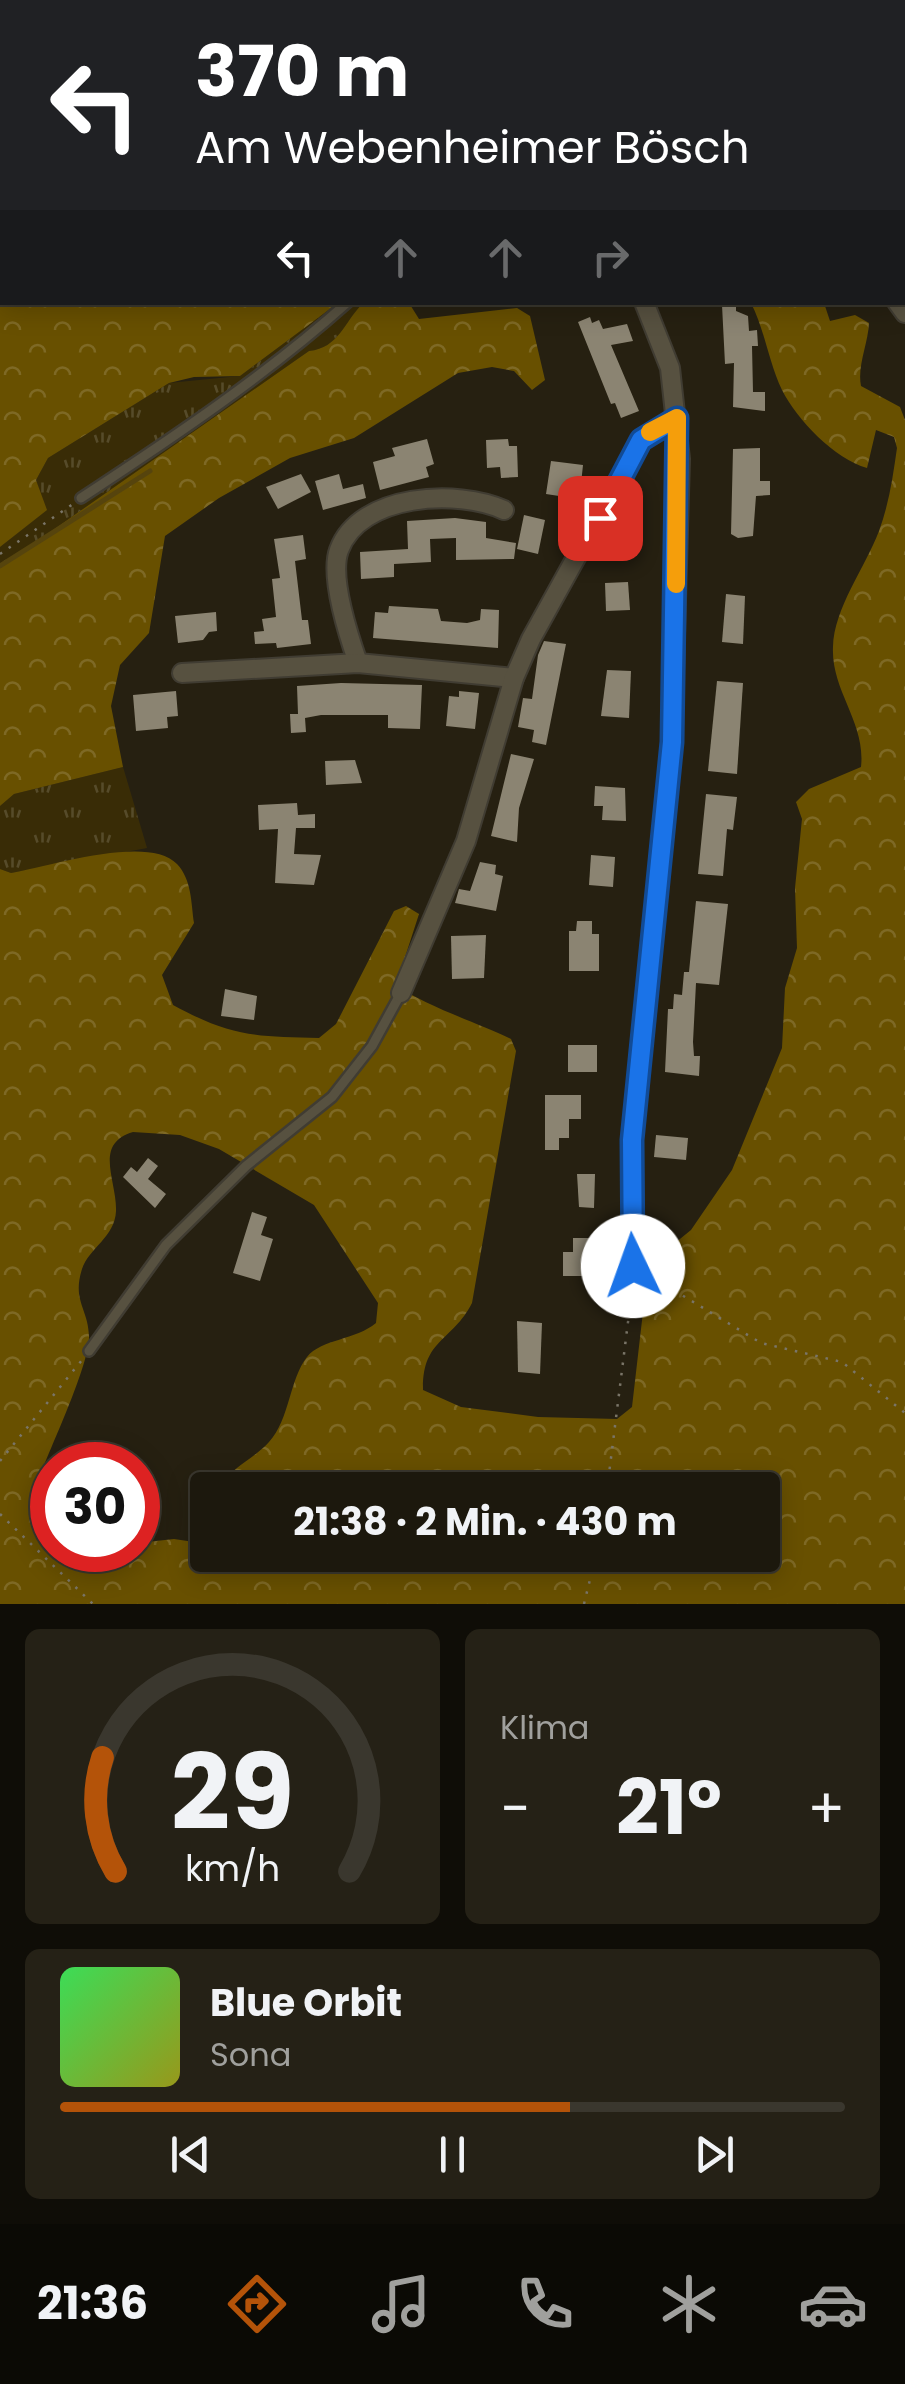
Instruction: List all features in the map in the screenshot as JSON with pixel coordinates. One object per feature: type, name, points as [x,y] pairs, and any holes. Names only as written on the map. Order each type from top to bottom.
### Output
[{"type":"street","points":[[633,1266],[632,1140],[672,742],[677,418],[670,368],[645,305]]},
{"type":"street","points":[[401,993],[466,841],[514,678],[557,585],[600,518],[641,440],[677,418]]},
{"type":"street","points":[[358,664],[336,566],[339,549],[349,536],[365,521],[414,498],[467,499],[504,510]]},
{"type":"street","points":[[182,673],[358,664],[514,678]]},
{"type":"lane","points":[[81,498],[226,400],[344,305]]},
{"type":"lane","points":[[89,1352],[166,1245],[246,1166],[332,1097],[372,1046],[401,993]]},
{"type":"path","points":[[0,554],[81,498]]},
{"type":"path","points":[[609,1472],[633,1266],[761,1343],[842,1362],[905,1413]]},
{"type":"path","points":[[0,1461],[89,1352]]},
{"type":"path","points":[[0,1514],[93,1604]]},
{"type":"path","points":[[584,1604],[592,1572]]},
{"type":"green space","points":[[0,305],[335,305],[240,376],[194,377],[169,383],[48,458],[36,480],[47,510],[0,547]]},
{"type":"green space","points":[[335,305],[361,305],[327,345],[309,351],[0,567],[0,547],[46,510],[36,480],[48,458],[169,383],[240,376]]},
{"type":"green space","points":[[361,305],[410,305],[419,319],[517,308],[530,316],[545,380],[532,390],[514,371],[492,367],[458,373],[354,438],[290,458],[219,498],[165,536],[149,633],[120,665],[111,706],[123,767],[14,794],[0,806],[0,567],[340,333]]},
{"type":"green space","points":[[752,305],[825,305],[830,321],[855,315],[869,323],[861,386],[900,407],[905,420],[905,1604],[0,1604],[0,869],[11,873],[122,852],[163,855],[182,870],[194,923],[162,975],[173,1005],[227,1029],[260,1035],[319,1038],[336,1024],[394,911],[406,906],[419,914],[396,985],[511,1039],[516,1051],[472,1303],[427,1360],[423,1390],[461,1407],[538,1417],[617,1419],[632,1407],[646,1286],[654,1260],[691,1230],[732,1170],[782,1048],[785,988],[797,948],[795,888],[802,819],[796,802],[809,789],[861,767],[858,735],[837,678],[833,647],[844,603],[882,521],[897,448],[894,437],[876,430],[867,468],[855,463],[818,437],[782,390]],"holes":[[[133,1132],[180,1135],[219,1149],[314,1205],[378,1303],[376,1323],[321,1346],[307,1357],[276,1433],[233,1472],[780,1472],[780,1572],[190,1572],[190,1541],[174,1539],[160,1541],[160,1572],[30,1572],[30,1442],[54,1442],[88,1348],[79,1280],[85,1262],[115,1220],[110,1164],[114,1145]]]},
{"type":"green space","points":[[123,767],[147,848],[11,873],[0,869],[0,806],[14,794]]},
{"type":"building","points":[[722,305],[736,305],[736,311],[748,316],[749,331],[757,330],[758,346],[752,346],[753,392],[765,392],[765,411],[733,407],[734,363],[725,364]]},
{"type":"building","points":[[590,317],[592,323],[599,320],[603,329],[627,324],[633,341],[611,345],[639,411],[621,418],[615,403],[611,404],[578,322]]},
{"type":"building","points":[[427,439],[434,464],[426,467],[429,477],[380,490],[373,462],[395,456],[392,448]]},
{"type":"building","points":[[508,439],[509,446],[517,446],[518,477],[501,478],[500,467],[487,468],[486,440]]},
{"type":"building","points":[[760,448],[760,481],[770,481],[770,495],[756,496],[753,536],[738,538],[731,534],[733,449]]},
{"type":"building","points":[[551,461],[583,465],[581,484],[574,483],[572,498],[546,494]]},
{"type":"building","points":[[301,474],[311,492],[278,509],[266,487]]},
{"type":"building","points":[[339,474],[343,489],[363,484],[366,498],[323,510],[315,481]]},
{"type":"building","points":[[524,515],[545,520],[538,554],[517,549]]},
{"type":"building","points":[[455,518],[486,522],[486,538],[516,543],[514,559],[456,560],[456,538],[430,539],[431,562],[394,564],[394,577],[361,579],[360,552],[408,549],[407,521]]},
{"type":"building","points":[[303,535],[306,559],[295,561],[302,620],[308,620],[311,644],[277,648],[276,643],[255,644],[254,632],[264,631],[262,619],[276,617],[272,579],[280,578],[274,539]]},
{"type":"building","points":[[628,582],[630,610],[606,611],[605,583]]},
{"type":"building","points":[[726,594],[745,596],[743,644],[722,642]]},
{"type":"building","points":[[389,606],[438,609],[441,621],[467,623],[480,620],[481,609],[499,610],[498,648],[373,638],[375,612],[388,613]]},
{"type":"building","points":[[216,612],[217,631],[209,632],[203,640],[178,643],[175,616]]},
{"type":"building","points":[[544,641],[566,644],[546,745],[532,742],[534,730],[518,727],[523,698],[532,699],[538,655]]},
{"type":"building","points":[[607,670],[631,671],[629,718],[601,716]]},
{"type":"building","points":[[717,681],[743,683],[737,774],[708,771]]},
{"type":"building","points":[[422,685],[420,729],[388,728],[388,715],[321,715],[305,718],[306,732],[291,733],[290,714],[298,714],[297,686]]},
{"type":"building","points":[[176,691],[178,716],[167,717],[168,728],[136,731],[133,695]]},
{"type":"building","points":[[459,691],[479,693],[475,729],[446,726],[449,696],[459,697]]},
{"type":"building","points":[[511,754],[534,759],[519,808],[517,842],[491,836]]},
{"type":"building","points":[[355,760],[362,783],[326,785],[325,761]]},
{"type":"building","points":[[595,786],[625,788],[626,821],[602,820],[603,806],[594,806]]},
{"type":"building","points":[[706,794],[737,797],[733,830],[727,829],[723,876],[698,874]]},
{"type":"building","points":[[297,803],[298,815],[315,814],[315,828],[296,828],[294,854],[321,855],[314,885],[275,883],[278,829],[259,830],[258,805]]},
{"type":"building","points":[[591,855],[615,857],[613,887],[589,885]]},
{"type":"building","points":[[480,862],[496,865],[495,874],[503,876],[496,911],[455,903],[459,889],[470,891]]},
{"type":"building","points":[[696,901],[728,904],[719,985],[696,983],[693,1042],[694,1056],[700,1056],[699,1076],[665,1072],[668,1009],[673,1009],[674,994],[682,995],[684,972],[689,972]]},
{"type":"building","points":[[577,921],[592,921],[592,934],[599,934],[599,971],[569,971],[569,931],[576,931]]},
{"type":"building","points":[[486,935],[484,978],[452,979],[451,936]]},
{"type":"building","points":[[225,989],[257,996],[254,1020],[221,1016]]},
{"type":"building","points":[[568,1045],[597,1045],[597,1072],[568,1072]]},
{"type":"building","points":[[545,1095],[581,1095],[581,1119],[569,1119],[569,1138],[559,1138],[559,1150],[545,1150]]},
{"type":"building","points":[[656,1135],[688,1138],[686,1160],[654,1157]]},
{"type":"building","points":[[148,1158],[158,1166],[148,1179],[166,1194],[155,1208],[123,1177],[131,1167],[137,1172]]},
{"type":"building","points":[[577,1174],[595,1174],[594,1208],[579,1207]]},
{"type":"building","points":[[252,1212],[267,1217],[261,1235],[273,1239],[260,1281],[233,1273]]},
{"type":"building","points":[[573,1238],[596,1238],[596,1253],[587,1253],[586,1276],[563,1276],[563,1252],[573,1252]]},
{"type":"building","points":[[517,1321],[542,1323],[540,1374],[518,1372]]},
{"type":"waterway","points":[[0,566],[150,471]]},
{"type":"slow traffic","points":[[650,432],[677,418],[680,458],[676,584]]},
{"type":"route","points":[[600,518],[641,440],[677,418],[680,458],[672,742],[632,1140],[633,1266]]}]
